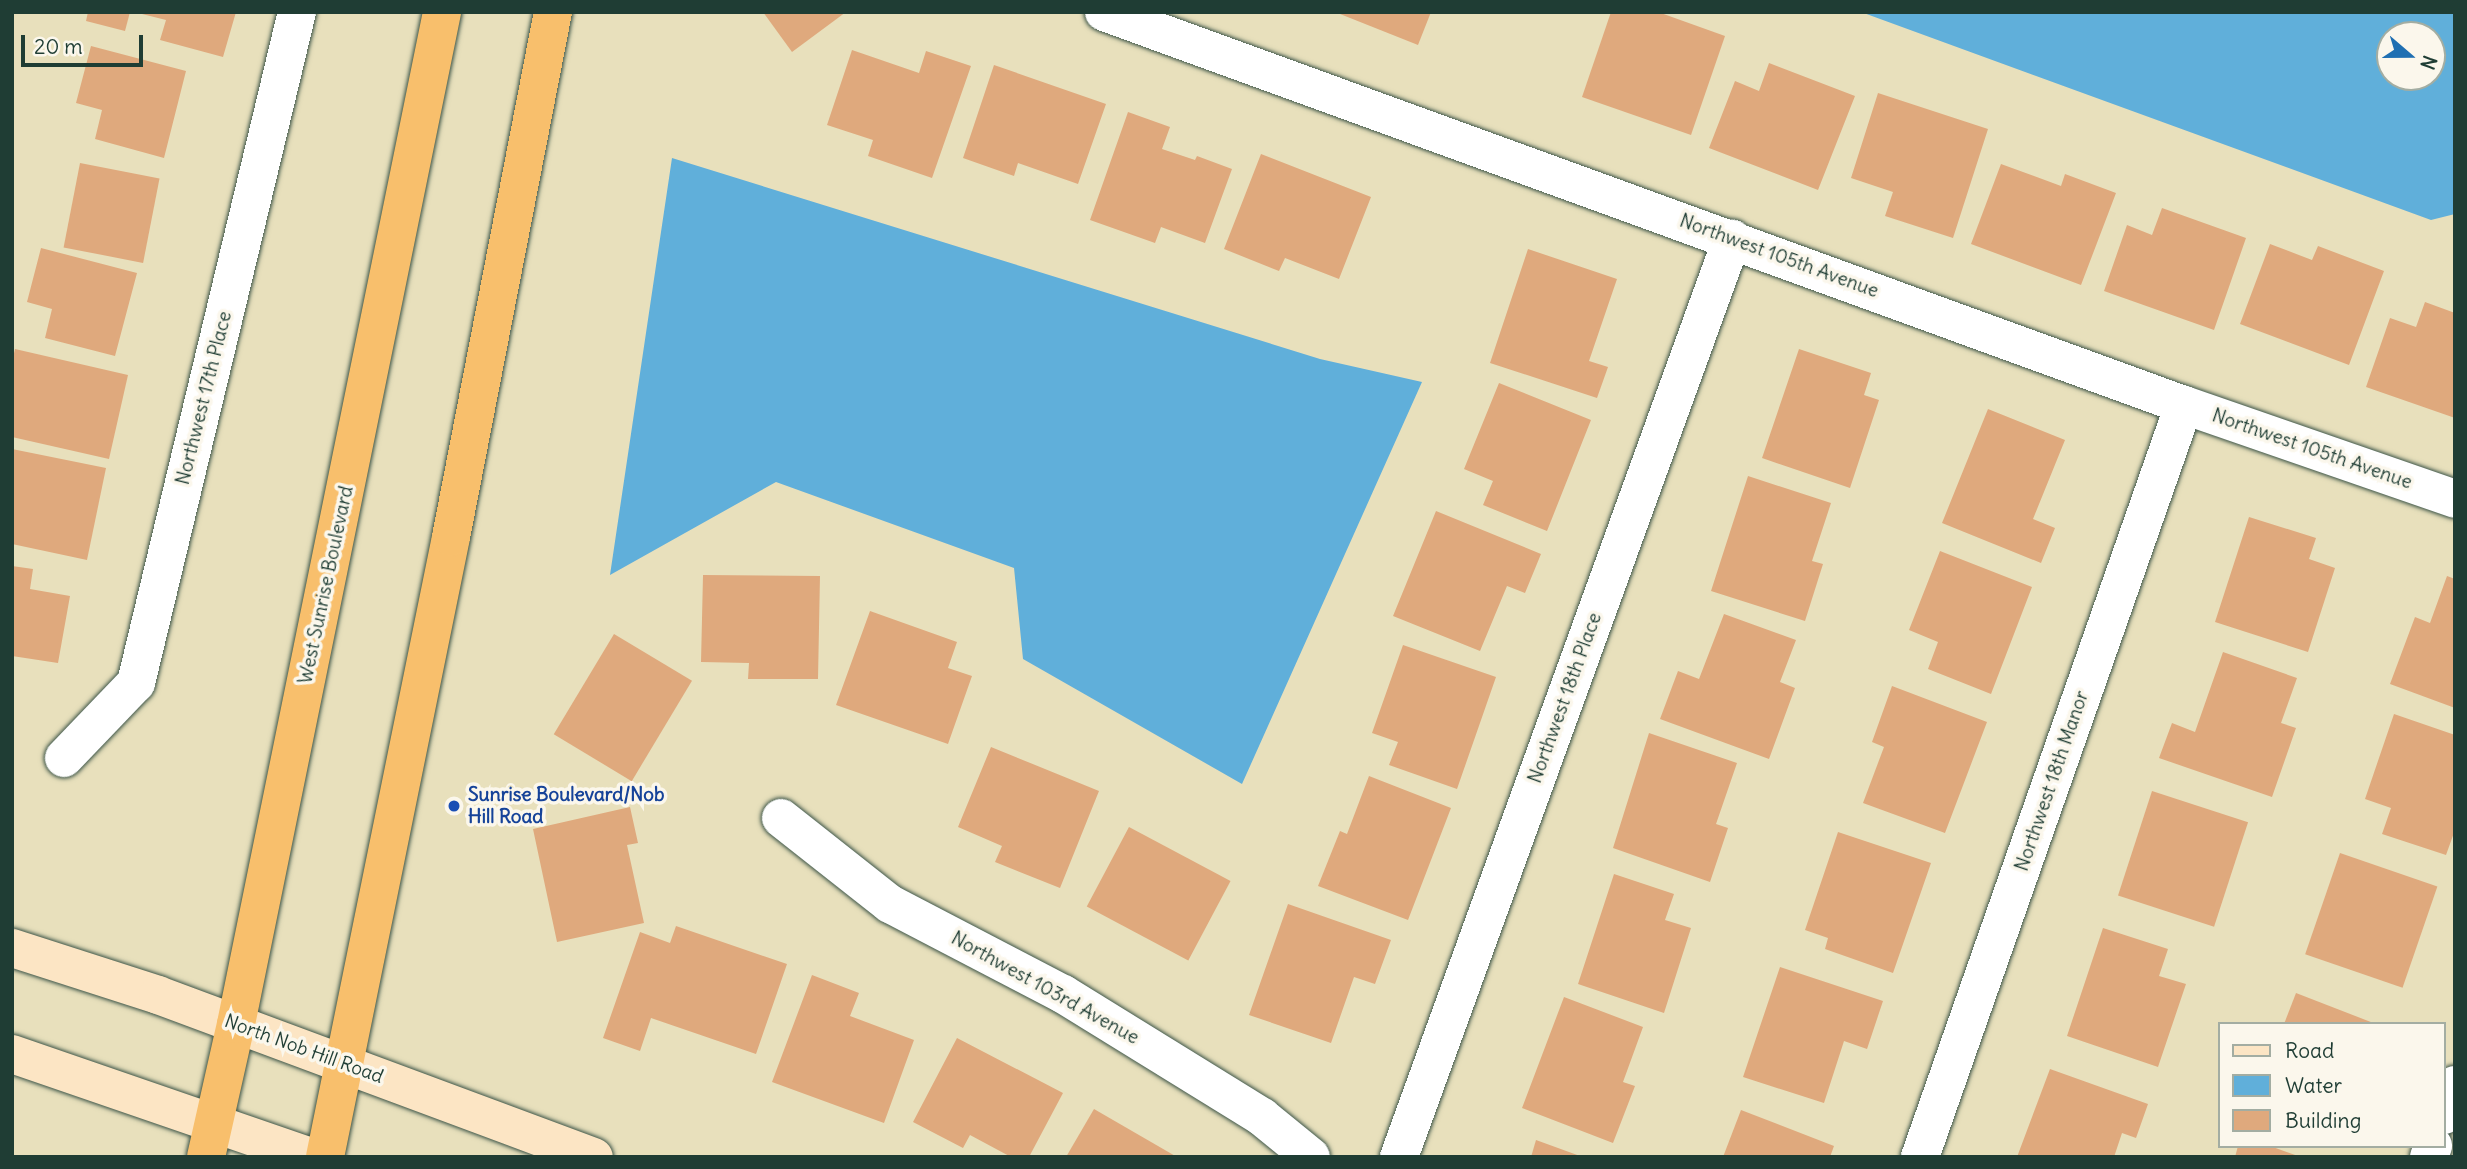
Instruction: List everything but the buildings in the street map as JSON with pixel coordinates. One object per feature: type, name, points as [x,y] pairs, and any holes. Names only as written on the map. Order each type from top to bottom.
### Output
[{"type":"highway","name":"West Sunrise Boulevard","points":[[209,1140],[236,1024],[442,12]]},
{"type":"highway","points":[[325,1157],[553,12]]},
{"type":"main road","name":"North Nob Hill Road","points":[[12,948],[236,1024],[594,1157]]},
{"type":"main road","points":[[12,1054],[209,1140],[311,1157]]},
{"type":"street","name":"Northwest 17th Place","points":[[64,758],[136,683],[297,12]]},
{"type":"street","name":"Northwest 105th Avenue","points":[[1104,12],[2184,405],[2455,499]]},
{"type":"street","name":"Northwest 18th Place","points":[[1399,1157],[1731,239]]},
{"type":"street","name":"Northwest 18th Manor","points":[[1920,1157],[2184,405]]},
{"type":"street","name":"Northwest 103rd Avenue","points":[[781,818],[890,904],[1063,994],[1262,1117],[1311,1157]]},
{"type":"street","points":[[2446,1110],[2455,1085]]},
{"type":"water","points":[[1861,12],[2455,12],[2455,214],[2431,220]]},
{"type":"water","points":[[672,158],[1320,359],[1422,382],[1242,784],[1023,659],[1014,568],[776,482],[610,575]]},
{"type":"place","name":"Sunrise Boulevard/Nob Hill Road","points":[[454,806]]}]
